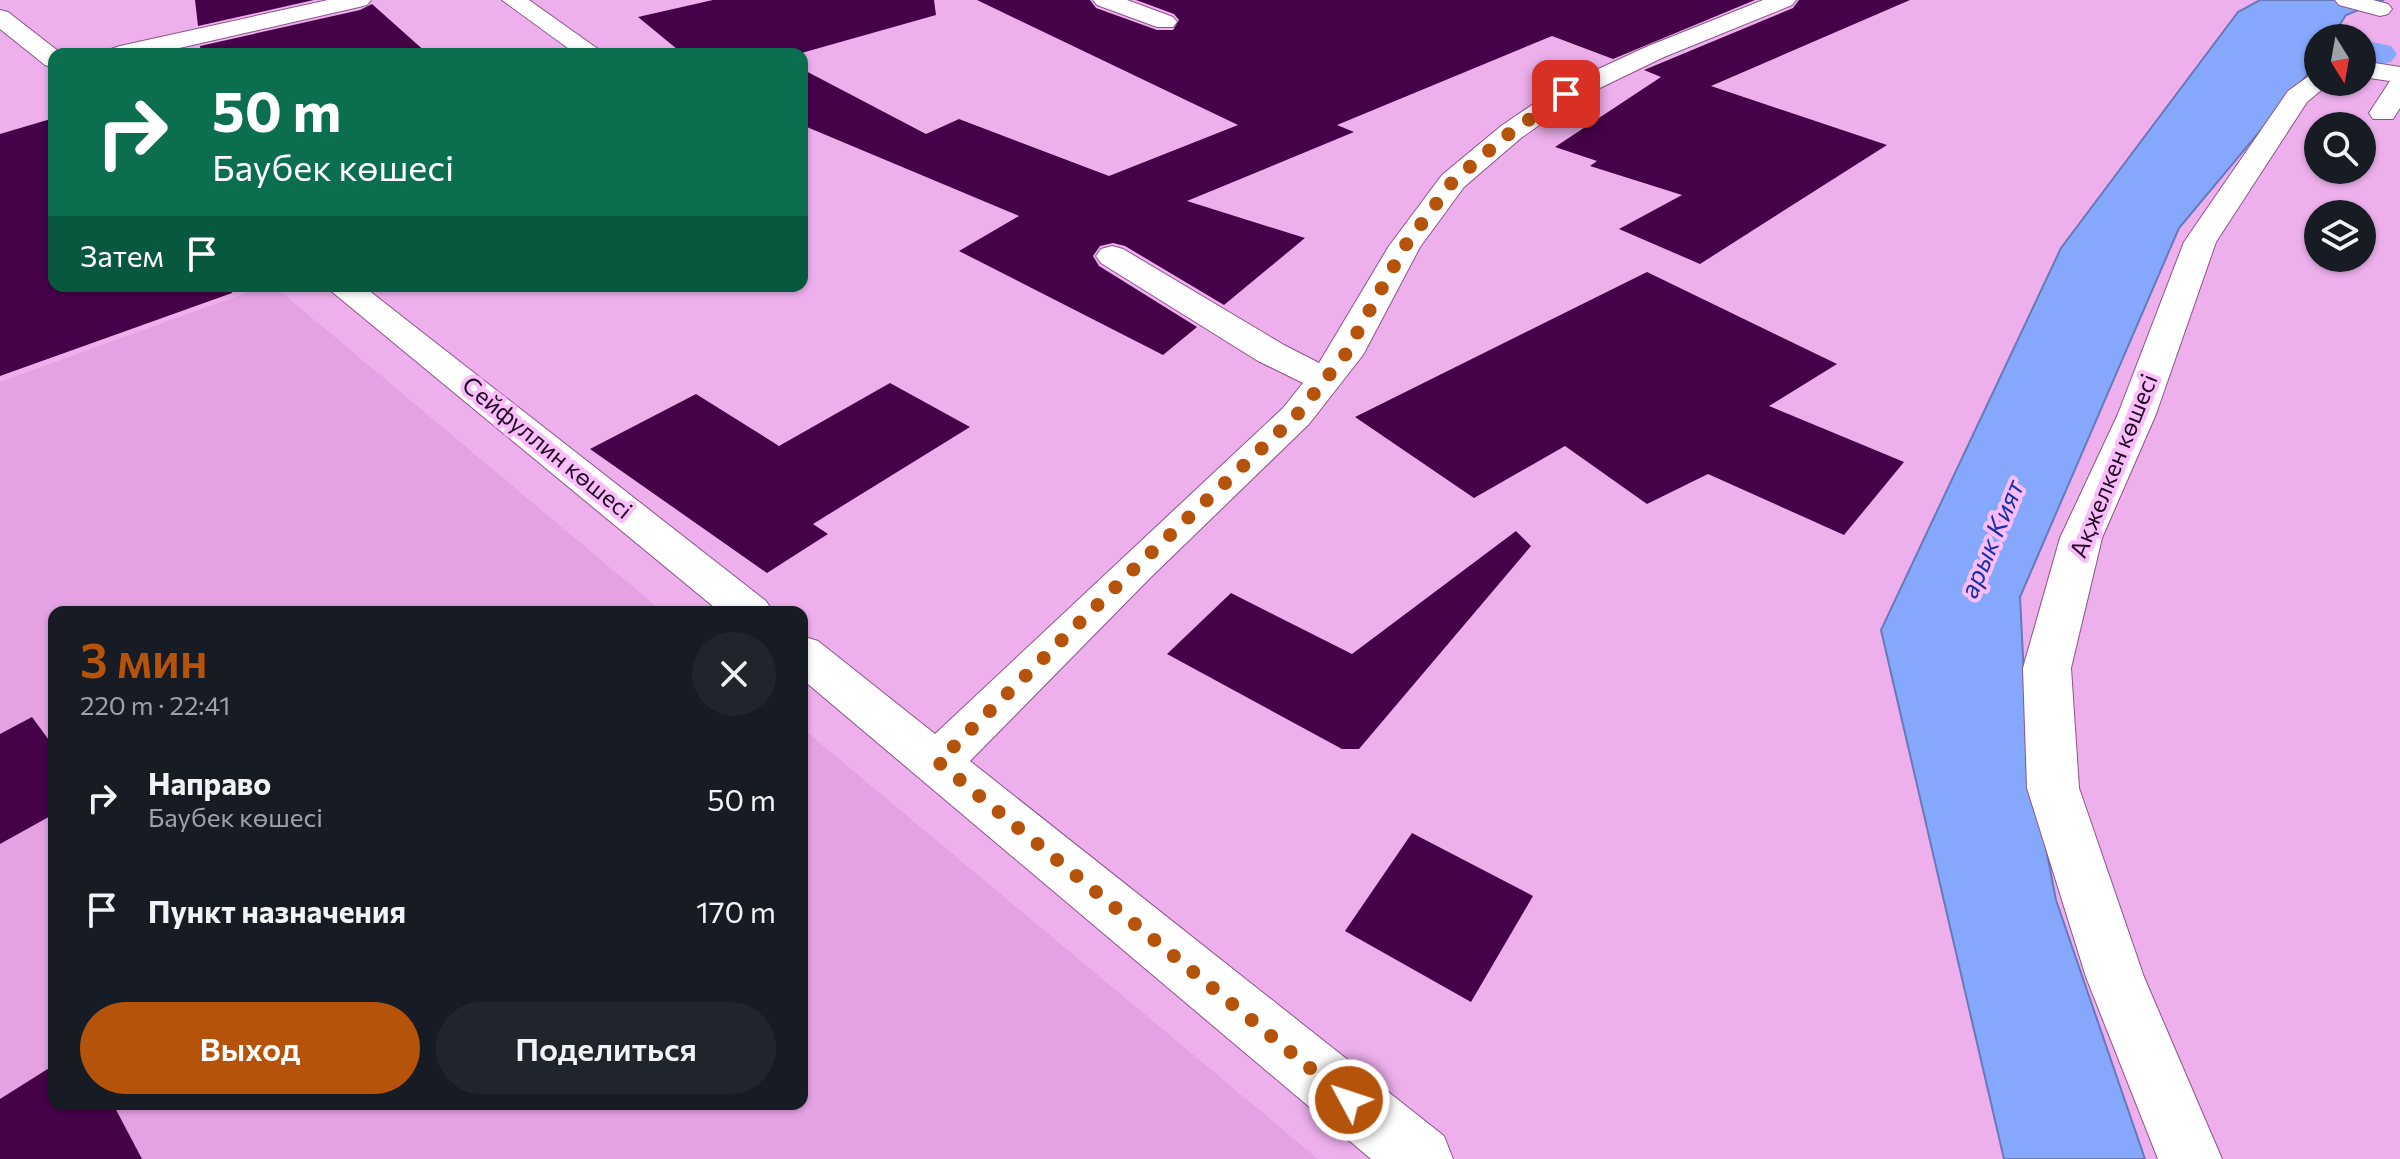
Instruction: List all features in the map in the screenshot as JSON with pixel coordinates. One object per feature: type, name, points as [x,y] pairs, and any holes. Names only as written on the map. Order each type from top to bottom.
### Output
[{"type":"street","points":[[147,48],[359,0]]},
{"type":"street","points":[[514,0],[583,48]]},
{"type":"street","points":[[1105,0],[1165,22]]},
{"type":"street","points":[[938,762],[1135,568],[1296,416],[1345,355],[1405,246],[1453,181],[1511,132],[1566,94],[1655,52],[1784,0]]},
{"type":"street","points":[[2347,0],[2386,11]]},
{"type":"street","points":[[0,17],[45,53]]},
{"type":"street","points":[[0,54],[45,53]]},
{"type":"street","points":[[2376,71],[2400,75]]},
{"type":"street","points":[[2383,113],[2400,86]]},
{"type":"street","name":"Ақжелкен көшесі","points":[[2190,1159],[2115,977],[2053,788],[2047,668],[2081,538],[2137,414],[2200,242],[2297,97],[2304,92]]},
{"type":"street","points":[[1112,256],[1271,353],[1325,380]]},
{"type":"street","name":"Сейфуллин көшесі","points":[[350,292],[742,606]]},
{"type":"street","points":[[808,658],[1421,1159]]},
{"type":"shaded area","points":[[248,292],[281,292],[656,606],[48,606],[48,1110],[808,1110],[808,733],[1318,1159],[0,1159],[0,382]]},
{"type":"water","name":"арык Кият","points":[[2260,0],[2384,0],[2346,15],[2340,24],[2304,24],[2304,78],[2179,228],[2020,597],[2028,756],[2056,900],[2145,1159],[2004,1159],[1881,630],[2061,248],[2238,12]]},
{"type":"building","points":[[195,0],[314,0],[198,26]]},
{"type":"building","points":[[713,0],[934,0],[936,15],[808,51],[808,48],[676,48],[638,17]]},
{"type":"building","points":[[977,0],[1090,0],[1096,8],[1157,30],[1173,30],[1179,20],[1174,14],[1136,0],[1755,0],[1613,59],[1552,36],[1337,125],[1354,132],[1187,201],[1305,238],[1224,305],[1125,246],[1113,243],[1100,246],[1093,256],[1099,266],[1197,327],[1163,355],[959,251],[1019,216],[808,128],[808,72],[926,134],[959,119],[1109,176],[1238,125]]},
{"type":"building","points":[[1799,0],[1910,0],[1711,86],[1887,145],[1700,264],[1619,229],[1682,195],[1590,166],[1597,161],[1555,147],[1661,77],[1644,70],[1793,8]]},
{"type":"building","points":[[372,4],[421,48],[200,48],[200,46],[360,10]]},
{"type":"building","points":[[48,120],[48,292],[232,293],[0,376],[0,134]]},
{"type":"building","points":[[1647,272],[1837,364],[1769,406],[1904,462],[1844,535],[1708,474],[1647,504],[1565,446],[1474,498],[1355,417]]},
{"type":"building","points":[[890,383],[970,427],[813,524],[828,534],[767,573],[590,449],[696,394],[779,446]]},
{"type":"building","points":[[1516,531],[1531,546],[1359,749],[1342,749],[1167,654],[1231,593],[1352,654]]},
{"type":"building","points":[[32,717],[48,739],[48,817],[0,844],[0,734]]},
{"type":"building","points":[[1412,833],[1533,896],[1471,1002],[1345,931]]},
{"type":"building","points":[[48,1069],[48,1110],[116,1110],[142,1159],[0,1159],[0,1099]]},
{"type":"route","points":[[1349,1100],[938,762],[1135,568],[1296,416],[1345,355],[1405,246],[1453,181],[1511,132],[1566,94]]}]
